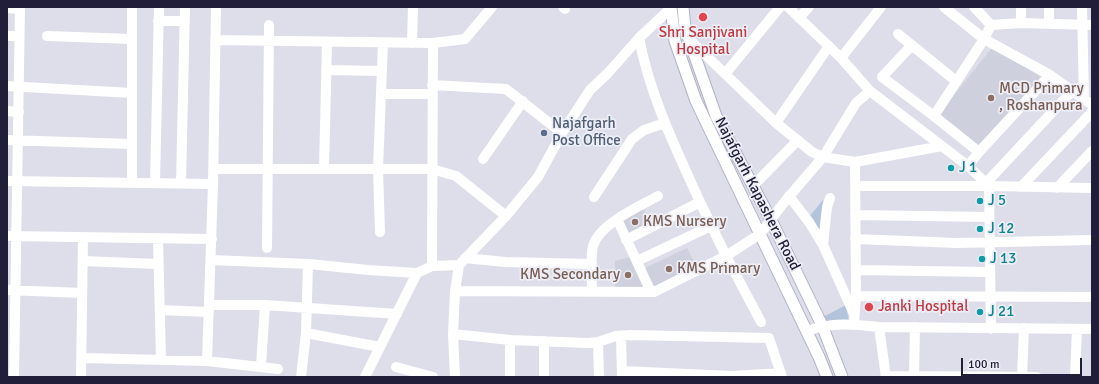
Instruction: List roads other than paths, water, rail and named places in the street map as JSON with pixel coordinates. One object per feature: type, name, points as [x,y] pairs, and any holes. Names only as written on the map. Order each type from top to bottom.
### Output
[{"type":"main road","name":"Najafgarh Kapashera Road","points":[[671,7],[675,41],[696,101],[807,331],[827,377]]},
{"type":"main road","name":"Najafgarh Kapashera Road","points":[[683,7],[689,39],[716,116],[771,220],[822,325],[842,377]]},
{"type":"street","points":[[132,7],[132,182]]},
{"type":"street","points":[[156,182],[159,7]]},
{"type":"street","points":[[181,183],[185,7]]},
{"type":"street","points":[[207,361],[212,239],[216,7]]},
{"type":"street","points":[[412,43],[413,7]]},
{"type":"street","points":[[215,40],[433,44],[465,39],[492,7]]},
{"type":"street","points":[[455,377],[453,334],[454,290],[462,262],[506,216],[538,177],[562,133],[590,90],[608,73],[639,38],[671,7]]},
{"type":"street","points":[[725,74],[780,7]]},
{"type":"street","points":[[788,7],[841,58],[870,91],[968,166],[988,184]]},
{"type":"street","points":[[799,18],[809,7]]},
{"type":"street","points":[[841,58],[881,7]]},
{"type":"street","points":[[944,7],[984,39],[1050,75],[1088,102]]},
{"type":"street","points":[[974,7],[991,25]]},
{"type":"street","points":[[1021,7],[1021,23]]},
{"type":"street","points":[[1049,7],[1049,24]]},
{"type":"street","points":[[1082,7],[1087,25],[1088,102]]},
{"type":"street","points":[[7,8],[20,8],[18,181],[12,209],[11,236],[11,345],[14,377]]},
{"type":"street","points":[[158,21],[184,21]]},
{"type":"street","points":[[991,25],[1021,23],[1087,25]]},
{"type":"street","points":[[934,116],[984,39],[991,25]]},
{"type":"street","points":[[267,248],[269,26]]},
{"type":"street","points":[[898,34],[956,81]]},
{"type":"street","points":[[7,36],[19,36]]},
{"type":"street","points":[[47,36],[132,39]]},
{"type":"street","points":[[639,38],[642,57],[665,123],[711,226],[761,322]]},
{"type":"street","points":[[689,39],[776,123],[812,152],[823,157],[855,162],[942,146]]},
{"type":"street","points":[[324,169],[327,42]]},
{"type":"street","points":[[380,232],[378,169],[384,43]]},
{"type":"street","points":[[432,266],[433,44]]},
{"type":"street","points":[[912,45],[882,77],[979,152]]},
{"type":"street","points":[[776,123],[829,46]]},
{"type":"street","points":[[326,70],[382,72]]},
{"type":"street","points":[[968,166],[979,152],[1050,75]]},
{"type":"street","points":[[7,86],[132,93]]},
{"type":"street","points":[[381,94],[432,89],[500,87],[506,89],[523,101],[562,133]]},
{"type":"street","points":[[454,290],[651,292],[726,256],[760,234],[789,196],[823,157],[856,104],[870,91]]},
{"type":"street","points":[[991,329],[988,184],[1072,91]]},
{"type":"street","points":[[483,159],[523,101]]},
{"type":"street","points":[[7,112],[18,112]]},
{"type":"street","points":[[1021,187],[1092,112]]},
{"type":"street","points":[[594,197],[632,139],[644,130],[665,123]]},
{"type":"street","points":[[7,140],[132,144]]},
{"type":"street","points":[[753,186],[798,140]]},
{"type":"street","points":[[1057,188],[1092,151]]},
{"type":"street","points":[[855,162],[855,320]]},
{"type":"street","points":[[213,168],[432,168],[456,176],[506,216]]},
{"type":"street","points":[[7,181],[213,184]]},
{"type":"street","points":[[856,186],[988,184],[1021,187],[1092,188]]},
{"type":"street","points":[[592,292],[592,264],[596,240],[617,219],[658,196]]},
{"type":"street","points":[[789,196],[824,245],[855,320]]},
{"type":"street","points":[[824,245],[827,207],[830,198]]},
{"type":"street","points":[[626,240],[700,202]]},
{"type":"street","points":[[855,215],[989,217]]},
{"type":"street","points":[[617,219],[651,292]]},
{"type":"street","points":[[637,261],[711,226]]},
{"type":"street","points":[[11,236],[212,239]]},
{"type":"street","points":[[81,377],[83,237]]},
{"type":"street","points":[[158,238],[161,360]]},
{"type":"street","points":[[855,239],[957,243],[1092,240]]},
{"type":"street","points":[[211,260],[308,264],[417,273],[432,266],[462,262],[592,264]]},
{"type":"street","points":[[83,261],[158,264]]},
{"type":"street","points":[[301,377],[306,333],[308,264]]},
{"type":"street","points":[[856,270],[990,272]]},
{"type":"street","points":[[365,377],[417,273]]},
{"type":"street","points":[[11,290],[82,292]]},
{"type":"street","points":[[856,296],[1092,297]]},
{"type":"street","points":[[160,310],[210,309],[265,305],[397,314]]},
{"type":"street","points":[[260,366],[265,305]]},
{"type":"street","points":[[807,331],[822,325],[855,320],[879,327],[1092,329]]},
{"type":"street","points":[[879,327],[886,376],[1037,377]]},
{"type":"street","points":[[914,327],[914,376]]},
{"type":"street","points":[[1022,377],[1024,328]]},
{"type":"street","points":[[1075,377],[1077,329]]},
{"type":"street","points":[[306,333],[380,347]]},
{"type":"street","points":[[453,334],[510,340],[598,342],[606,338],[621,336],[768,338],[782,375],[732,376],[622,374],[621,336]]},
{"type":"street","points":[[510,340],[510,377]]},
{"type":"street","points":[[544,341],[544,377]]},
{"type":"street","points":[[598,342],[599,377]]},
{"type":"street","points":[[82,358],[207,361],[278,369]]},
{"type":"street","points":[[396,367],[434,377]]},
{"type":"place","name":"Shri Sanjivani Hospital","points":[[703,17]]},
{"type":"place","name":"MCD Primary , Roshanpura","points":[[991,98]]},
{"type":"place","name":"Najafgarh Post Office","points":[[544,133]]},
{"type":"place","name":"J 1","points":[[951,168]]},
{"type":"place","name":"J 5","points":[[980,201]]},
{"type":"place","name":"KMS Nursery","points":[[635,222]]},
{"type":"place","name":"J 12","points":[[980,229]]},
{"type":"place","name":"J 13","points":[[982,259]]},
{"type":"place","name":"KMS Primary","points":[[669,269]]},
{"type":"place","name":"KMS Secondary","points":[[628,275]]},
{"type":"place","name":"Janki Hospital","points":[[869,307]]},
{"type":"place","name":"J 21","points":[[980,312]]}]
